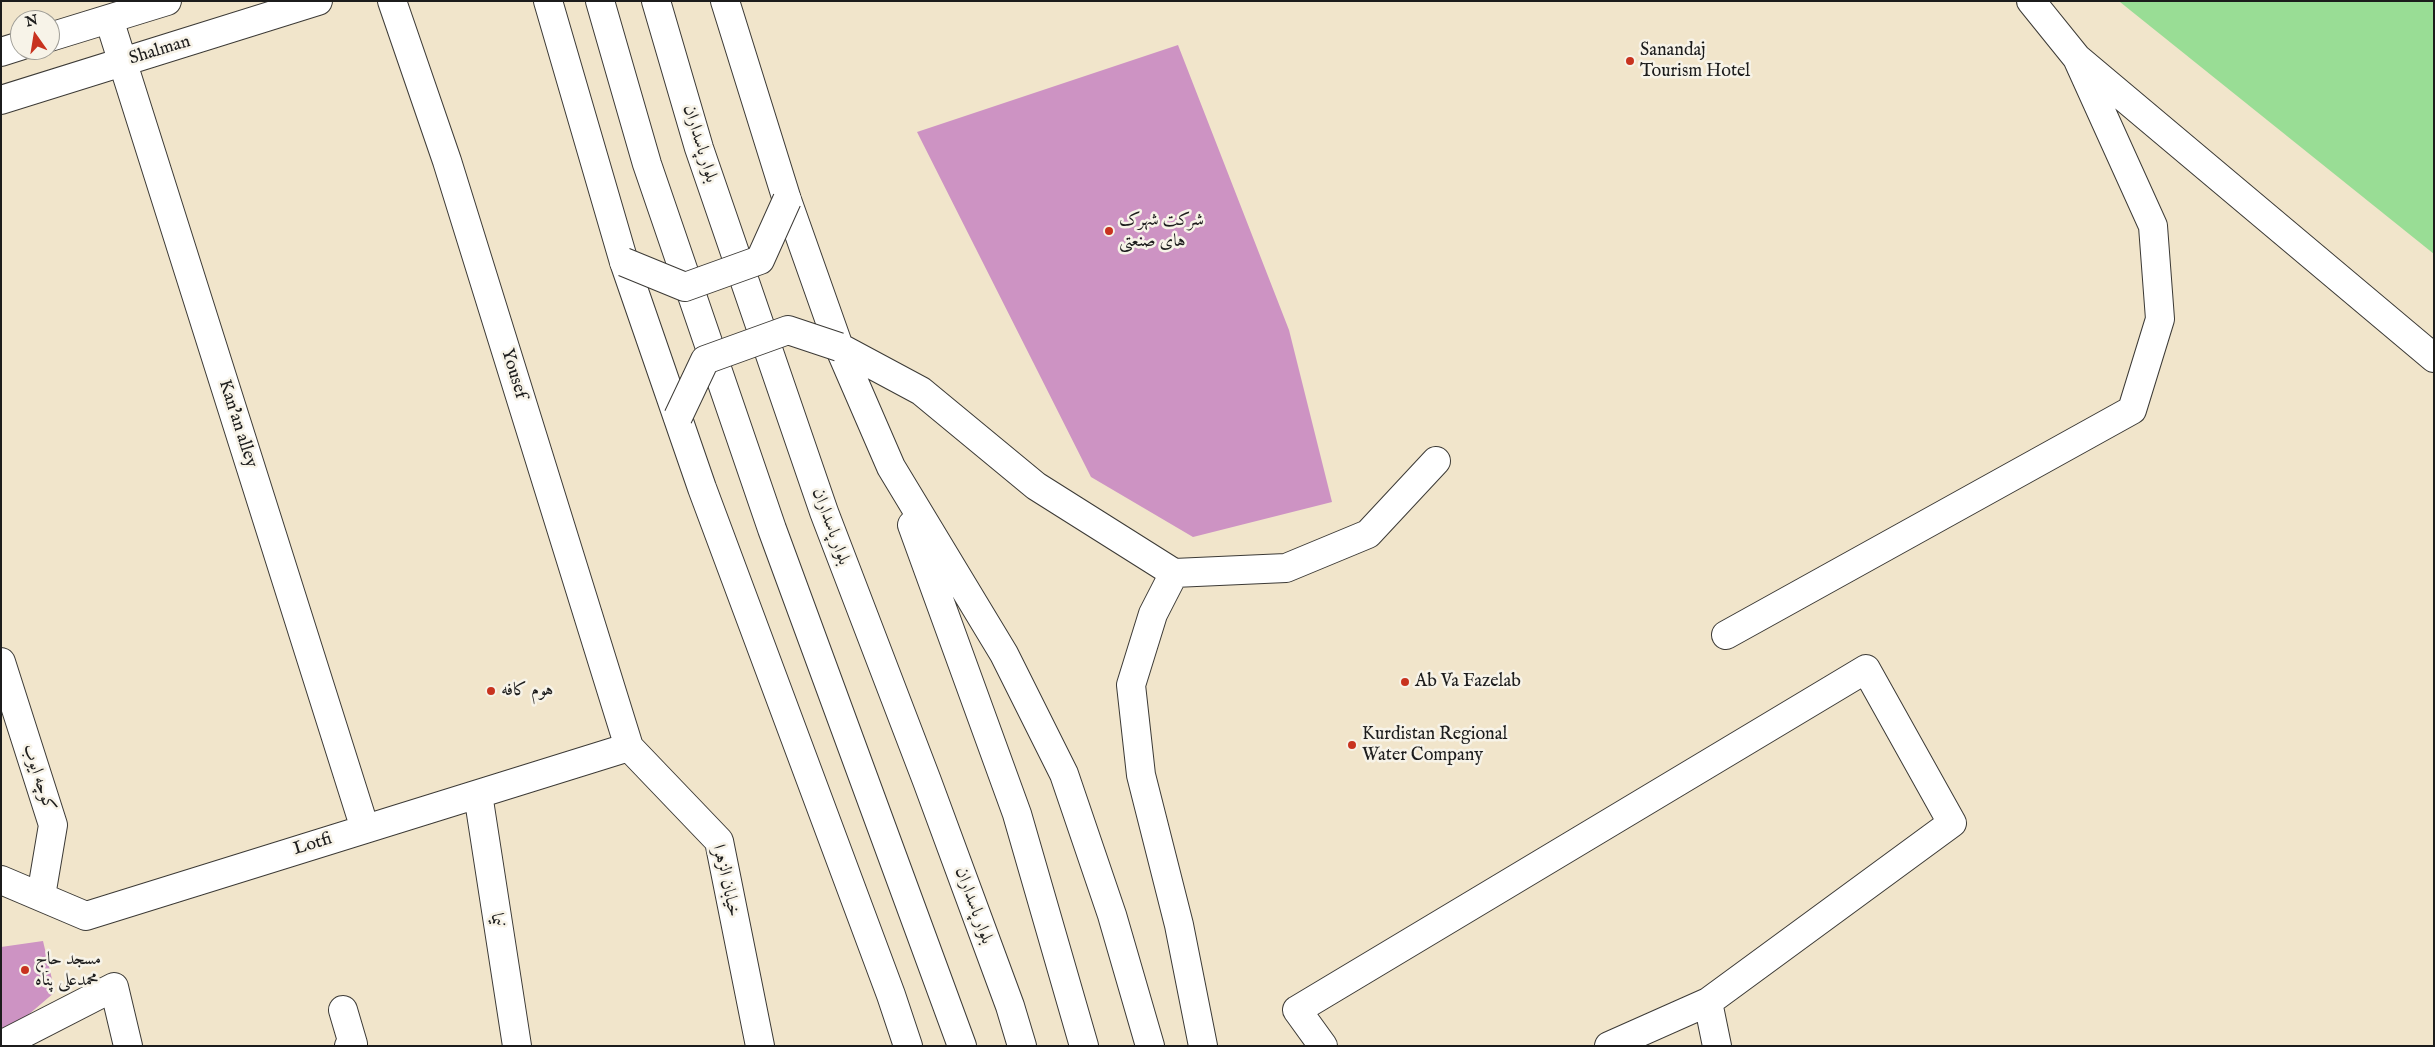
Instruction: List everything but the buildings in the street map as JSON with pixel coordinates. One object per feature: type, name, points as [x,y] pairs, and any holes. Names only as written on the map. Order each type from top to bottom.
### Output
[{"type":"main road","points":[[60,34],[167,1]]},
{"type":"main road","name":"Shalman","points":[[1,100],[318,1]]},
{"type":"main road","name":"Yousef","points":[[392,1],[447,161],[629,747]]},
{"type":"main road","points":[[600,1],[647,164],[769,519],[962,1046]]},
{"type":"main road","name":"بلوار پاسداران","points":[[656,1],[699,148],[824,512],[931,790],[1022,1046]]},
{"type":"main road","points":[[725,1],[787,200],[840,347],[891,467],[1017,814],[1084,1046]]},
{"type":"main road","points":[[2032,1],[2077,58],[2434,358]]},
{"type":"main road","points":[[545,7],[624,262],[678,417],[891,995],[908,1046]]},
{"type":"main road","name":"Kan'an alley","points":[[109,19],[365,829]]},
{"type":"main road","points":[[1726,635],[2132,410],[2160,319],[2153,226],[2077,58]]},
{"type":"main road","points":[[624,262],[685,287],[760,260],[787,200]]},
{"type":"main road","points":[[678,417],[705,360],[788,330],[840,347],[921,390],[1036,486],[1174,573],[1286,568],[1368,534],[1436,461]]},
{"type":"main road","points":[[891,467],[1004,654],[1064,774],[1112,915],[1150,1046]]},
{"type":"main road","points":[[1174,573],[1153,614],[1131,685],[1140,775],[1179,925],[1203,1046]]},
{"type":"main road","name":"کوچه ایوب","points":[[1,662],[53,825],[41,896]]},
{"type":"main road","points":[[1323,1046],[1296,1010],[1866,669],[1952,823],[1708,1002],[1608,1046]]},
{"type":"main road","name":"Lotfi","points":[[1,880],[86,916],[629,747]]},
{"type":"main road","name":"خیابان الزهرا","points":[[629,747],[718,841],[760,1046]]},
{"type":"main road","name":"نیما","points":[[478,794],[517,1046]]},
{"type":"main road","points":[[1,1045],[114,987],[128,1046]]},
{"type":"main road","points":[[1708,1002],[1717,1046]]},
{"type":"main road","points":[[343,1010],[353,1044],[349,1046]]},
{"type":"green space","points":[[2434,1],[2434,254],[2120,2]]},
{"type":"place","name":"Sanandaj Tourism Hotel","points":[[1630,61]]},
{"type":"place","name":"شرکت شهرک های صنعتی","points":[[1109,231]]},
{"type":"place","name":"Ab Va Fazelab","points":[[1405,682]]},
{"type":"place","name":"هوم کافه","points":[[491,691]]},
{"type":"place","name":"Kurdistan Regional Water Company","points":[[1352,745]]},
{"type":"place","name":"مسجد حاج محمدعلی پناه","points":[[25,970]]}]
